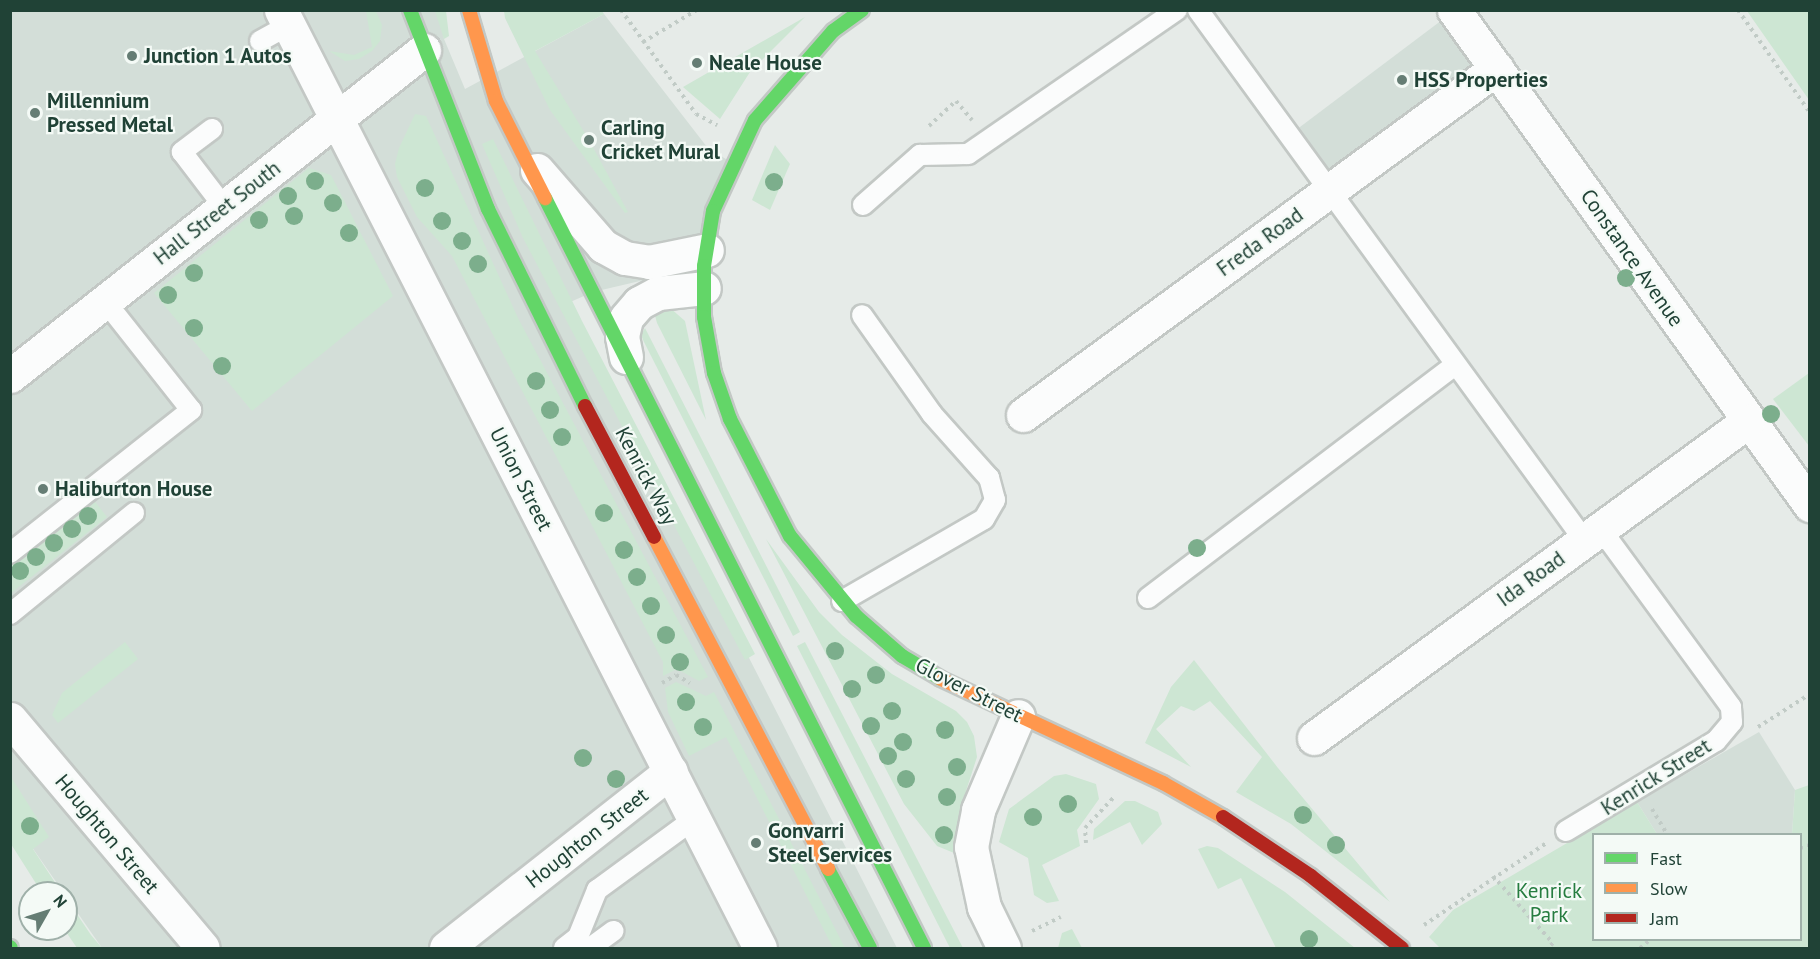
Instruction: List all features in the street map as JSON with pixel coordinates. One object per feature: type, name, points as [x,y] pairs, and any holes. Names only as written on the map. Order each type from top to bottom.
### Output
[{"type":"main road","name":"Kenrick Way","points":[[410,10],[488,209],[555,350],[870,948]]},
{"type":"main road","name":"Kenrick Way","points":[[469,10],[496,101],[924,948]]},
{"type":"main road","name":"Glover Street","points":[[860,11],[825,40],[755,120],[713,211],[707,250],[704,317],[714,373],[730,419],[790,536],[842,601],[902,657],[960,690],[1214,810],[1311,876],[1402,948]]},
{"type":"street","name":"Constance Avenue","points":[[1454,10],[1809,506]]},
{"type":"street","name":"Union Street","points":[[285,18],[760,948]]},
{"type":"street","name":"Hall Street South","points":[[10,376],[105,301],[206,213],[337,118],[424,50]]},
{"type":"street","name":"Freda Road","points":[[1023,415],[1497,68]]},
{"type":"street","points":[[524,156],[603,246],[625,258],[649,262],[707,250]]},
{"type":"street","points":[[626,357],[622,336],[626,318],[639,303],[658,293],[704,288]]},
{"type":"street","name":"Ida Road","points":[[1314,738],[1748,421]]},
{"type":"street","points":[[1014,942],[984,907],[971,847],[978,810],[1018,716]]},
{"type":"street","name":"Houghton Street","points":[[10,719],[94,809],[203,948]]},
{"type":"street","name":"Houghton Street","points":[[446,948],[671,771]]},
{"type":"lane","points":[[863,205],[920,155],[968,154],[1177,10]]},
{"type":"lane","points":[[1198,10],[1455,365],[1731,706],[1728,727]]},
{"type":"lane","points":[[260,41],[285,18]]},
{"type":"lane","points":[[206,213],[182,152],[212,129]]},
{"type":"lane","points":[[10,553],[191,410],[105,301]]},
{"type":"lane","points":[[842,601],[984,519],[995,500],[989,478],[932,414],[862,315]]},
{"type":"lane","points":[[1148,598],[1455,365]]},
{"type":"lane","points":[[10,614],[134,513]]},
{"type":"lane","name":"Kenrick Street","points":[[1566,831],[1716,741],[1728,727]]},
{"type":"lane","points":[[566,948],[578,936],[597,890],[694,819]]},
{"type":"lane","points":[[590,948],[613,931]]},
{"type":"path","points":[[621,10],[696,114],[722,127]]},
{"type":"path","points":[[644,42],[697,10]]},
{"type":"path","points":[[1738,10],[1809,113]]},
{"type":"path","points":[[659,684],[676,675],[694,685]]},
{"type":"path","name":"Kenrick Street","points":[[1728,727],[1755,729],[1809,694]]},
{"type":"path","points":[[1086,843],[1085,828],[1104,811],[1119,787]]},
{"type":"path","points":[[1421,927],[1493,876],[1566,831]]},
{"type":"path","points":[[1493,876],[1553,943],[1548,948]]},
{"type":"path","points":[[1014,942],[1061,917]]},
{"type":"shaded area","points":[[10,11],[440,11],[444,39],[465,89],[604,14],[707,147],[732,163],[704,266],[593,292],[568,303],[897,948],[102,948],[78,913],[78,881],[55,881],[11,817]]},
{"type":"shaded area","points":[[1454,11],[1497,68],[1339,186],[1297,130]]},
{"type":"shaded area","points":[[1759,732],[1795,790],[1792,833],[1656,833],[1637,802]]},
{"type":"green space","points":[[366,11],[376,11],[382,25],[380,41],[372,51],[359,59],[345,61],[329,51],[354,55],[372,47]]},
{"type":"green space","points":[[435,11],[446,11],[449,36],[444,39]]},
{"type":"green space","points":[[504,11],[602,11],[604,14],[535,51],[589,140],[628,212],[625,213],[550,110],[505,18]]},
{"type":"green space","points":[[1747,11],[1809,11],[1809,100],[1807,97]]},
{"type":"green space","points":[[805,17],[750,72],[720,119],[683,87]]},
{"type":"green space","points":[[415,114],[426,116],[518,318],[708,677],[699,681],[677,669],[663,676],[663,662],[452,256],[417,217],[397,177],[395,164],[399,148]]},
{"type":"green space","points":[[493,139],[582,321],[755,654],[745,660],[523,238],[482,144]]},
{"type":"green space","points":[[775,145],[790,164],[770,210],[752,200]]},
{"type":"green space","points":[[309,168],[331,175],[393,296],[252,411],[154,293]]},
{"type":"green space","points":[[669,307],[685,321],[706,420],[657,323],[653,308]]},
{"type":"green space","points":[[645,328],[800,632],[793,636],[644,342],[641,335]]},
{"type":"green space","points":[[1809,373],[1809,446],[1773,399]]},
{"type":"green space","points":[[93,499],[107,517],[11,593],[11,565]]},
{"type":"green space","points":[[766,539],[819,612],[842,635],[892,674],[956,711],[967,722],[974,736],[977,757],[966,791],[959,855],[937,846],[904,804]]},
{"type":"green space","points":[[125,642],[138,659],[58,723],[52,715],[62,693]]},
{"type":"green space","points":[[805,642],[963,948],[950,948],[797,646]]},
{"type":"green space","points":[[1194,660],[1278,768],[1390,902],[1291,824],[1236,792],[1262,757],[1210,701],[1194,711],[1181,706],[1156,729],[1191,767],[1145,743],[1171,687]]},
{"type":"green space","points":[[676,682],[706,696],[714,692],[845,948],[833,948],[726,737],[689,756],[668,712],[665,688]]},
{"type":"green space","points":[[1066,774],[1096,784],[1099,799],[1077,830],[1080,846],[1042,865],[1059,901],[1047,903],[1034,895],[1028,858],[999,842],[1009,809],[1054,776]]},
{"type":"green space","points":[[11,777],[49,837],[33,849],[54,881],[34,881],[11,844]]},
{"type":"green space","name":"Kenrick Park","points":[[1809,785],[1809,948],[1440,948],[1429,937],[1453,910],[1637,802],[1656,833],[1592,833],[1592,941],[1802,941],[1802,833],[1792,833],[1795,790]]},
{"type":"green space","points":[[1125,801],[1135,801],[1158,812],[1162,824],[1142,845],[1130,822],[1093,840],[1094,829]]},
{"type":"green space","points":[[1207,846],[1218,848],[1285,892],[1355,948],[1276,948],[1241,878],[1218,889],[1198,849]]},
{"type":"green space","points":[[78,916],[102,948],[77,948],[72,941],[78,941]]},
{"type":"green space","points":[[1072,929],[1082,948],[1058,948],[1062,933]]},
{"type":"traffic: fast","points":[[410,10],[488,209],[585,406]]},
{"type":"traffic: fast","points":[[862,10],[833,31],[755,120],[713,211],[704,266],[704,317],[714,373],[730,419],[790,536],[856,616],[902,656],[941,679]]},
{"type":"traffic: fast","points":[[545,198],[924,948]]},
{"type":"traffic: fast","points":[[828,869],[870,948]]},
{"type":"traffic: slow","points":[[469,10],[496,101],[545,198]]},
{"type":"traffic: slow","points":[[654,537],[828,869]]},
{"type":"traffic: slow","points":[[941,679],[1163,783],[1223,817]]},
{"type":"traffic: jam","points":[[585,406],[654,537]]},
{"type":"traffic: jam","points":[[1223,817],[1311,876],[1402,948]]},
{"type":"place","name":"Junction 1 Autos","points":[[132,56]]},
{"type":"place","name":"Neale House","points":[[697,63]]},
{"type":"place","name":"HSS Properties","points":[[1402,80]]},
{"type":"place","name":"Millennium Pressed Metal","points":[[35,113]]},
{"type":"place","name":"Carling Cricket Mural","points":[[589,140]]},
{"type":"place","name":"Haliburton House","points":[[43,489]]},
{"type":"place","name":"Gonvarri Steel Services","points":[[756,843]]}]
